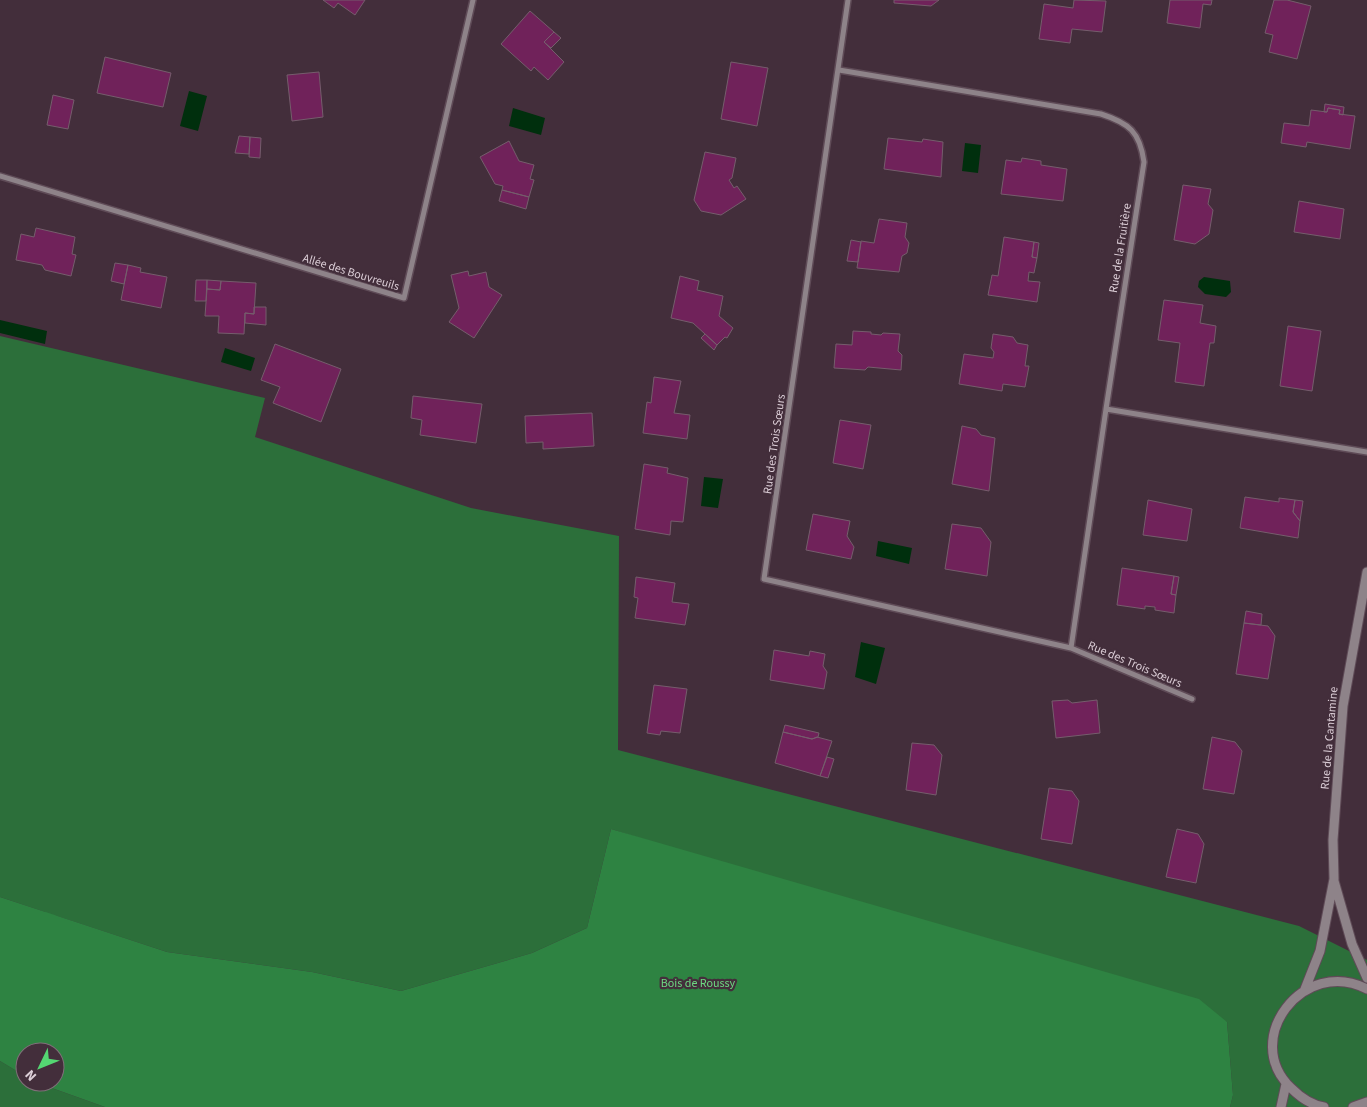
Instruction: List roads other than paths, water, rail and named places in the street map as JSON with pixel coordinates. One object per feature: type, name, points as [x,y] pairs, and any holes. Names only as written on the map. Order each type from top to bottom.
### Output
[{"type":"street","name":"Allée des Bouvreuils","points":[[0,176],[404,298],[473,0]]},
{"type":"street","name":"Rue des Trois Sœurs","points":[[848,0],[764,579],[1071,648],[1192,698]]},
{"type":"street","name":"Rue de la Fruitière","points":[[839,70],[1100,114],[1119,120],[1131,129],[1141,144],[1144,162],[1106,409]]},
{"type":"street","name":"Rue des Trois Sœurs","points":[[1071,648],[1106,409]]},
{"type":"street","points":[[1106,409],[1367,452]]},
{"type":"street","name":"Rue de la Cantamine","points":[[1306,989],[1320,951],[1334,879],[1333,840],[1343,706],[1367,572]]},
{"type":"street","name":"Rue de la Cantamine","points":[[1334,879],[1352,944],[1367,978]]},
{"type":"street","points":[[1324,1107],[1316,1106],[1300,1097],[1286,1084],[1276,1064],[1273,1043],[1277,1021],[1289,1003],[1306,989],[1322,982],[1340,981],[1357,984],[1367,989]]},
{"type":"street","points":[[1281,1107],[1286,1084]]},
{"type":"street","points":[[1353,1107],[1367,1102]]},
{"type":"park label","name":"Bois de Roussy","points":[[698,983]]}]
